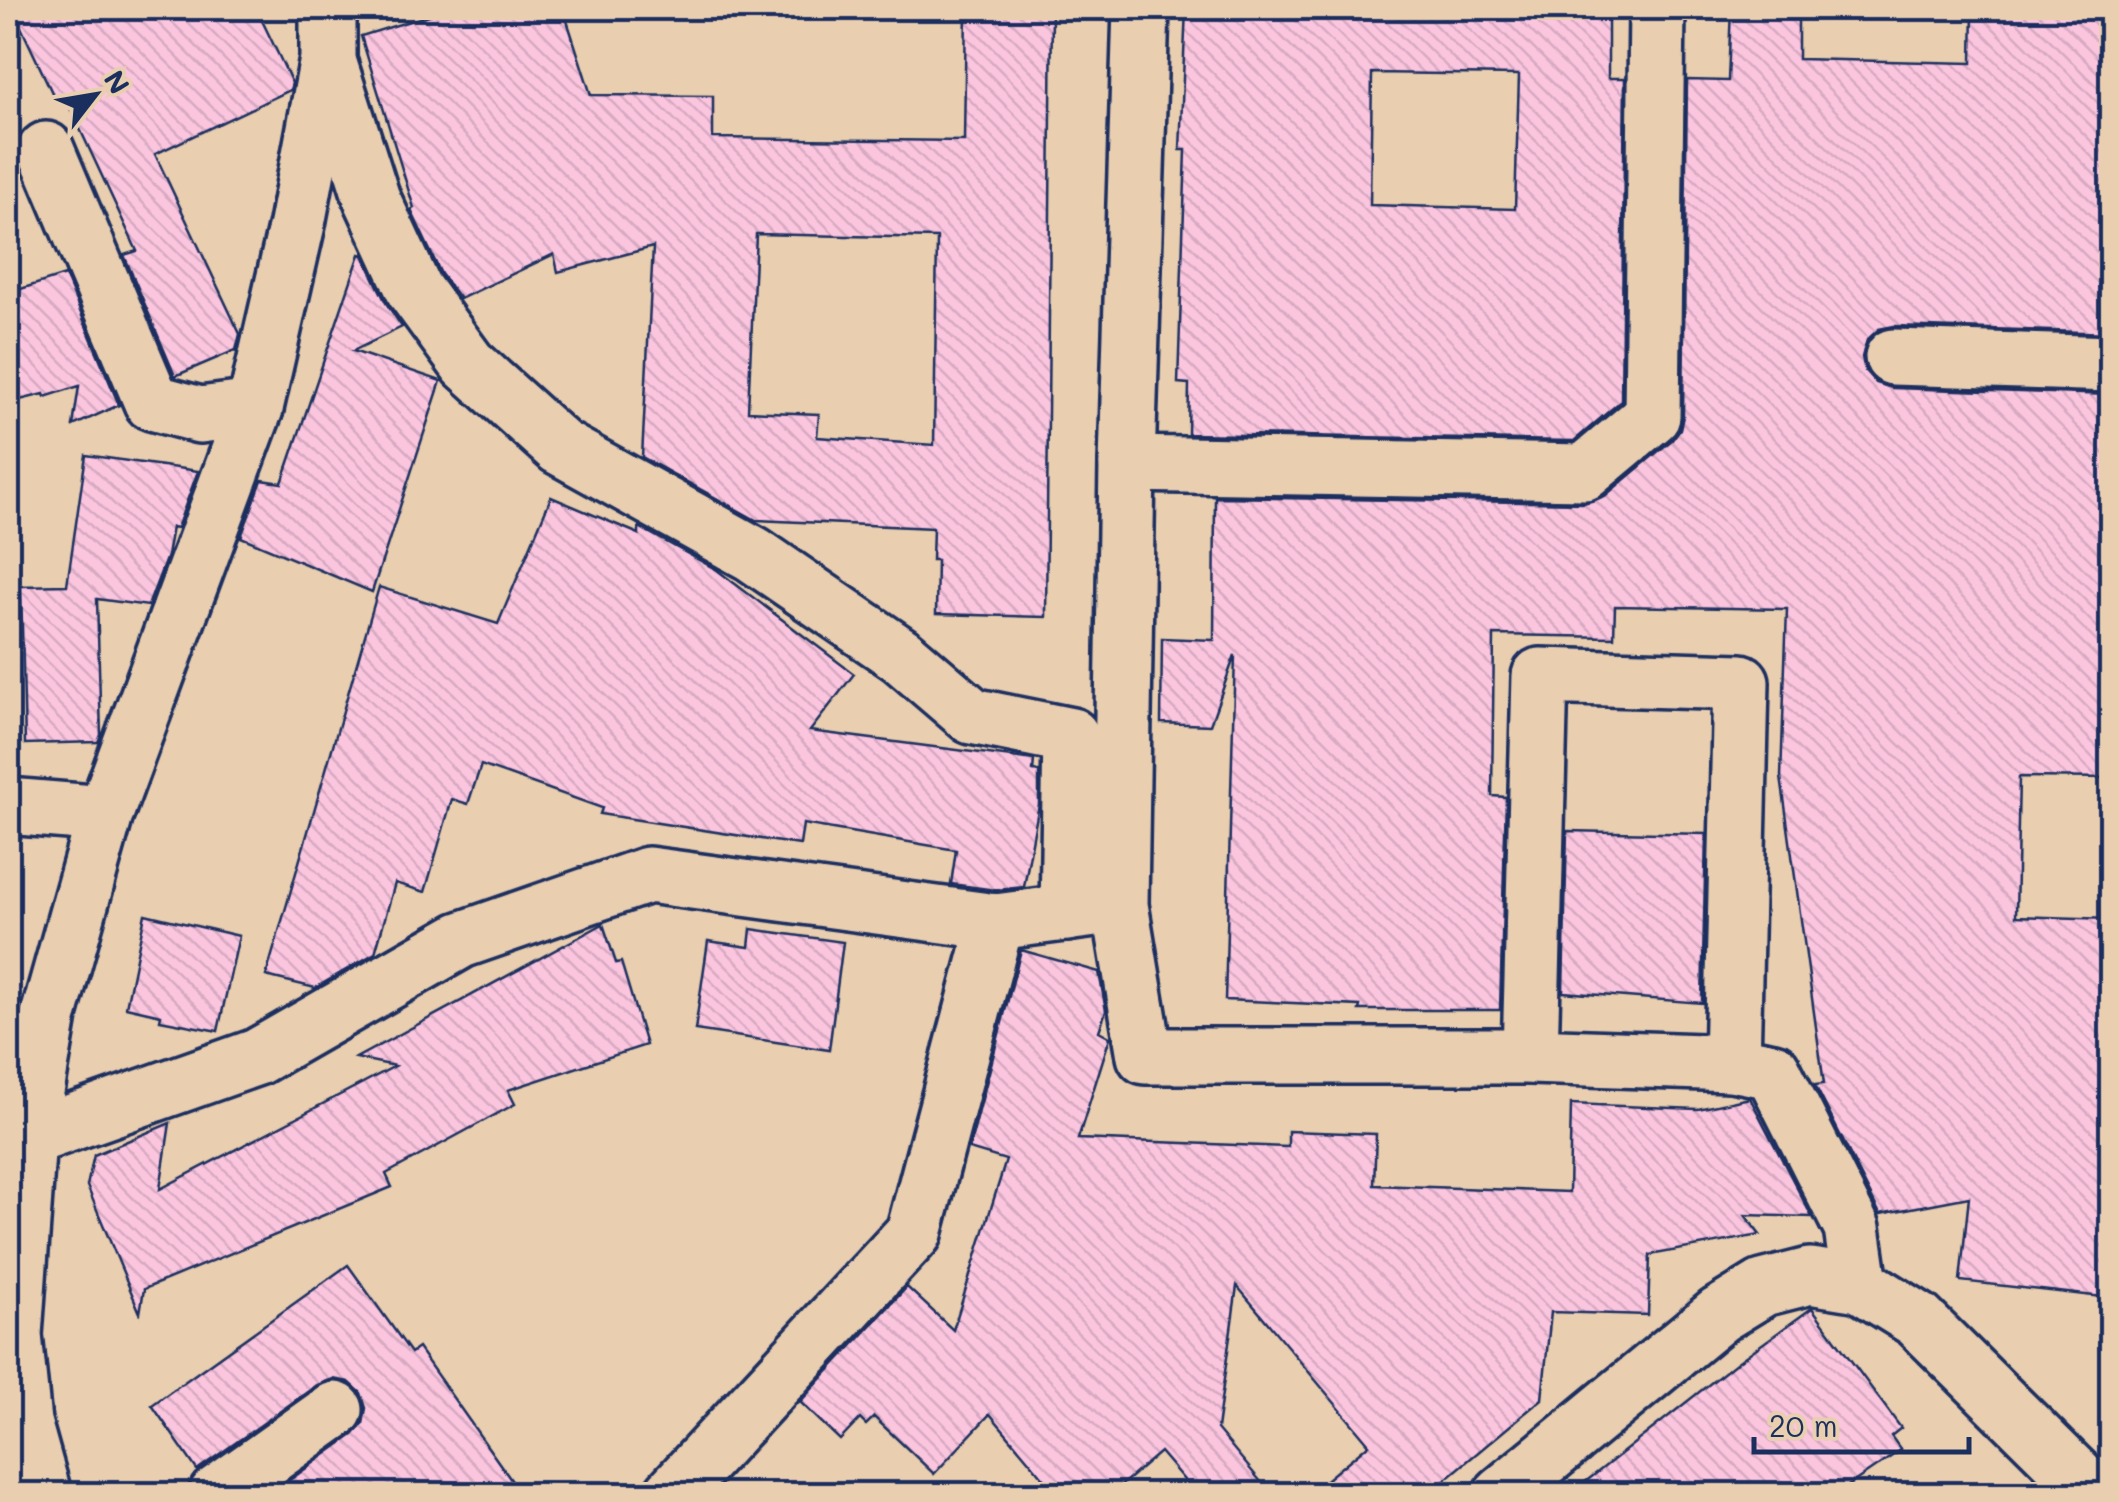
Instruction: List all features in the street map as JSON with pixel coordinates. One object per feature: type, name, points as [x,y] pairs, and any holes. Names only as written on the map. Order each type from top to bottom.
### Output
[{"type":"street","points":[[1094,909],[1127,464],[1141,8]]},
{"type":"street","points":[[1127,464],[1584,472],[1652,416],[1657,8]]},
{"type":"street","points":[[42,1494],[23,1422],[14,1335],[28,1138],[49,1015],[105,814],[255,408],[297,224],[328,33]]},
{"type":"street","points":[[328,33],[372,199],[414,290],[468,364],[560,447],[753,554],[902,656],[972,716],[1071,736],[1094,909],[1145,1056],[1530,1056],[1732,1063],[1772,1071],[1852,1228],[1860,1284]]},
{"type":"street","points":[[46,150],[152,402],[200,415],[255,408]]},
{"type":"street","points":[[1892,357],[2112,364]]},
{"type":"street","points":[[1530,1056],[1540,676],[1741,682],[1732,1063]]},
{"type":"street","points":[[8,806],[105,814]]},
{"type":"street","points":[[28,1138],[257,1057],[461,940],[648,875],[996,922],[1094,909]]},
{"type":"street","points":[[672,1494],[914,1233],[996,922]]},
{"type":"street","points":[[1502,1494],[1719,1315],[1763,1288],[1810,1276],[1860,1284],[1918,1320],[2094,1494]]},
{"type":"street","points":[[216,1494],[335,1410]]},
{"type":"building","points":[[12,8],[256,8],[292,83],[290,90],[155,154],[240,334],[236,350],[175,376],[124,255],[137,251],[66,99],[55,99]]},
{"type":"building","points":[[452,8],[563,8],[591,95],[713,96],[713,138],[964,141],[966,8],[1052,8],[1046,617],[936,614],[933,528],[756,520],[642,457],[653,247],[558,272],[554,254],[460,299],[441,274],[411,210],[414,208],[361,36]],"holes":[[[756,234],[937,238],[934,445],[817,437],[819,414],[748,411]]]},
{"type":"building","points":[[1186,8],[1608,8],[1608,78],[1625,78],[1621,401],[1574,441],[1188,434],[1189,384],[1178,383],[1186,150],[1180,150]],"holes":[[[1372,73],[1519,75],[1515,209],[1370,205]]]},
{"type":"building","points":[[1731,8],[1798,8],[1798,59],[1972,63],[1973,8],[2112,8],[2112,333],[1894,326],[1879,329],[1867,340],[1862,357],[1865,371],[1876,383],[1892,388],[2112,395],[2112,778],[2019,777],[2016,916],[2112,919],[2112,1298],[1960,1281],[1969,1197],[1880,1214],[1815,1085],[1824,1084],[1781,777],[1787,609],[1615,606],[1614,637],[1494,635],[1492,796],[1506,797],[1500,1010],[1359,1010],[1360,1006],[1225,1000],[1235,655],[1210,725],[1161,723],[1162,638],[1214,640],[1215,497],[1584,503],[1605,496],[1672,440],[1683,416],[1687,80],[1728,81]]},
{"type":"building","points":[[360,254],[402,327],[353,351],[441,381],[372,592],[241,537],[262,480],[282,483]]},
{"type":"building","points":[[65,275],[119,405],[73,426],[79,386],[8,403],[8,293]]},
{"type":"building","points":[[86,455],[198,471],[177,528],[172,527],[167,556],[148,606],[97,599],[101,735],[98,742],[25,744],[21,586],[67,585]]},
{"type":"building","points":[[551,497],[639,534],[639,527],[717,570],[854,674],[810,731],[1034,760],[1033,771],[1039,772],[1039,804],[1024,887],[996,890],[951,884],[956,850],[803,824],[800,845],[600,814],[602,808],[481,765],[468,804],[452,799],[425,892],[395,883],[375,953],[315,988],[266,976],[379,587],[498,624]]},
{"type":"building","points":[[1567,831],[1706,834],[1702,1003],[1563,992]]},
{"type":"building","points":[[145,914],[239,936],[218,1031],[160,1020],[161,1015],[126,1007]]},
{"type":"building","points":[[603,924],[616,963],[621,962],[646,1045],[508,1090],[515,1104],[386,1174],[392,1187],[144,1289],[140,1313],[87,1186],[94,1155],[170,1123],[160,1189],[395,1066],[356,1058]]},
{"type":"building","points":[[751,929],[843,942],[829,1050],[695,1030],[708,941],[749,947]]},
{"type":"building","points":[[1021,950],[1099,972],[1106,1011],[1099,1031],[1110,1037],[1078,1139],[1288,1147],[1288,1131],[1376,1134],[1374,1185],[1569,1192],[1571,1104],[1698,1109],[1750,1098],[1812,1217],[1745,1215],[1760,1235],[1650,1255],[1648,1315],[1551,1312],[1542,1399],[1428,1494],[1309,1494],[1369,1444],[1237,1286],[1217,1429],[1271,1494],[1196,1494],[1160,1452],[1111,1494],[1057,1494],[990,1414],[934,1474],[874,1417],[866,1425],[860,1419],[840,1440],[800,1402],[907,1287],[953,1330],[1006,1160],[969,1149]]},
{"type":"building","points":[[348,1265],[411,1353],[418,1348],[521,1494],[270,1494],[363,1424],[366,1408],[361,1393],[349,1382],[333,1379],[317,1385],[197,1470],[152,1405]]},
{"type":"building","points":[[1812,1308],[1901,1428],[1891,1436],[1901,1450],[1836,1494],[1570,1494],[1736,1363]]}]
